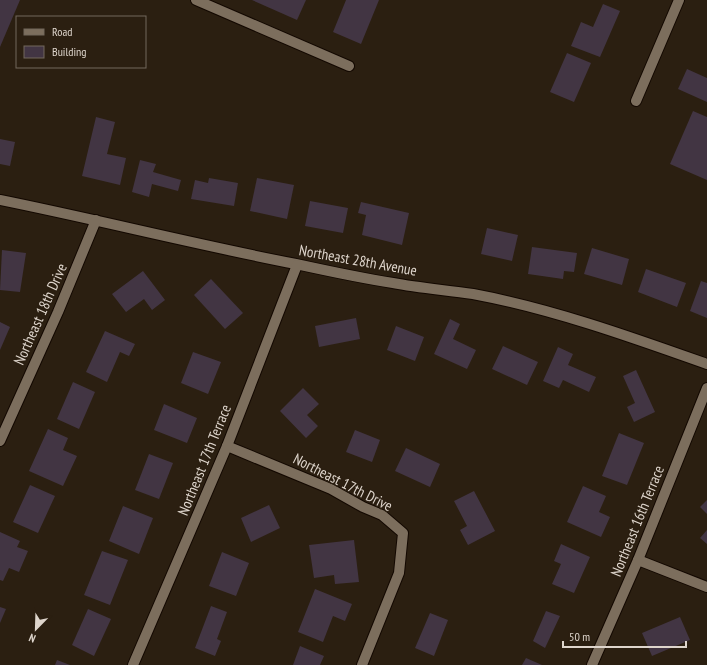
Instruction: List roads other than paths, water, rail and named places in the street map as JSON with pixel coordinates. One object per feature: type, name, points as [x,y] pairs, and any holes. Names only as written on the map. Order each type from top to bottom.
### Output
[{"type":"street","points":[[196,0],[348,66]]},
{"type":"street","points":[[636,101],[679,0]]},
{"type":"street","name":"Northeast 28th Avenue","points":[[0,200],[96,220],[184,242],[298,265],[393,283],[474,295],[563,316],[707,364]]},
{"type":"street","name":"Northeast 18th Drive","points":[[0,441],[58,312],[96,220]]},
{"type":"street","name":"Northeast 17th Terrace","points":[[134,665],[227,446],[298,265]]},
{"type":"street","name":"Northeast 16th Terrace","points":[[592,665],[638,560],[707,388]]},
{"type":"street","name":"Northeast 17th Drive","points":[[227,446],[331,489],[363,507],[382,514],[403,533],[399,573],[362,665]]},
{"type":"street","points":[[638,560],[707,587]]}]
